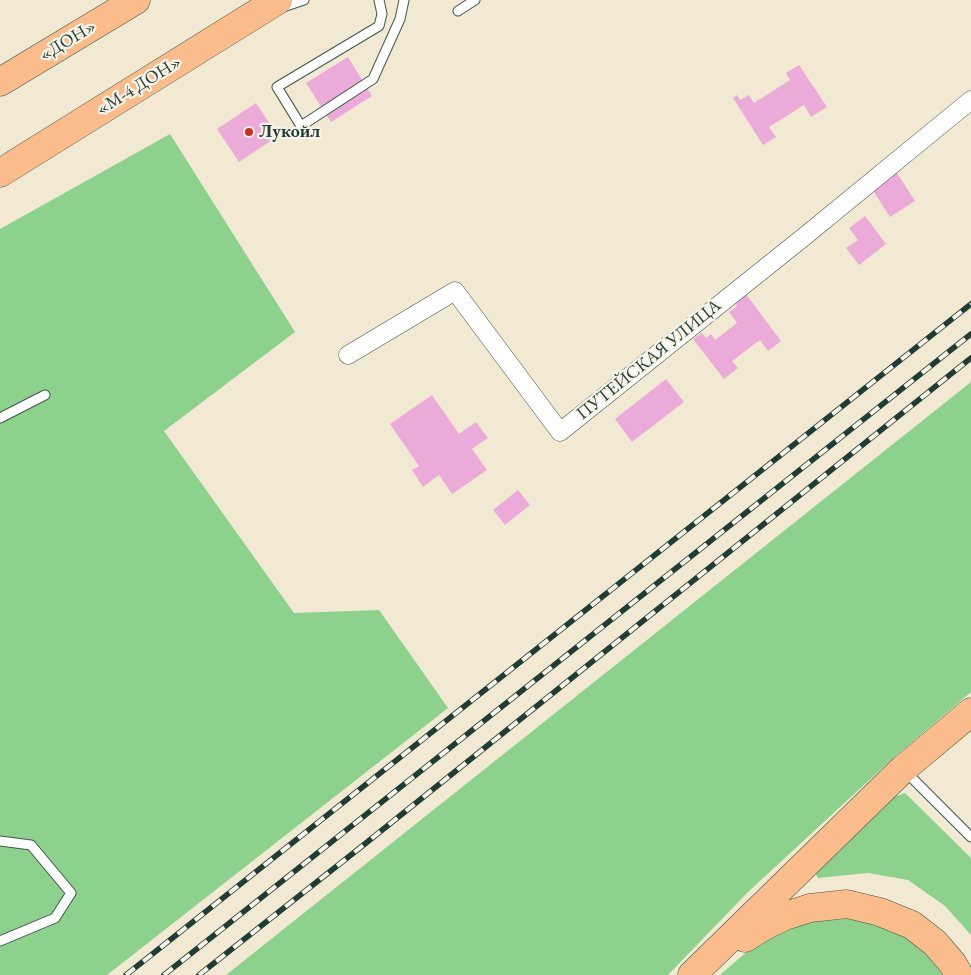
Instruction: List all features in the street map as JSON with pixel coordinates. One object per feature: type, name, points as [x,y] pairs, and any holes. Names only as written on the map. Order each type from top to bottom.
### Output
[{"type":"main road","name":"«ДОН»","points":[[0,82],[136,0]]},
{"type":"main road","name":"«М-4 ДОН»","points":[[0,172],[278,0]]},
{"type":"main road","points":[[692,975],[903,769],[971,712]]},
{"type":"main road","points":[[692,975],[739,942],[766,925],[785,916],[810,908],[847,904],[880,912],[912,925],[935,943],[959,975]]},
{"type":"street","name":"ПУТЕЙСКАЯ УЛИЦА","points":[[348,355],[454,291],[560,432],[971,100]]},
{"type":"lane","points":[[242,22],[304,0]]},
{"type":"lane","points":[[379,0],[382,14],[379,26],[277,87],[301,126],[373,79],[400,20],[404,0]]},
{"type":"lane","points":[[458,11],[475,0]]},
{"type":"lane","points":[[0,418],[45,395]]},
{"type":"lane","points":[[903,769],[971,837]]},
{"type":"lane","points":[[0,841],[31,845],[71,893],[55,918],[0,941]]},
{"type":"green space","points":[[170,134],[295,332],[164,431],[294,613],[379,610],[448,708],[107,975],[0,975],[0,229]]},
{"type":"green space","points":[[971,382],[971,692],[892,759],[748,892],[668,975],[226,975]]},
{"type":"green space","points":[[905,793],[971,858],[971,935],[945,906],[908,880],[868,873],[818,878],[813,868],[886,800]]},
{"type":"green space","points":[[845,919],[869,920],[894,930],[920,948],[943,975],[720,975],[751,948],[781,929],[810,922]]},
{"type":"building","points":[[348,57],[372,96],[331,122],[306,83]]},
{"type":"building","points":[[799,65],[827,107],[811,117],[804,105],[769,127],[776,137],[763,145],[733,98],[737,95],[740,100],[749,95],[754,103],[790,80],[786,73]]},
{"type":"building","points":[[256,103],[278,136],[239,162],[217,129]]},
{"type":"building","points":[[895,170],[915,201],[890,217],[870,186]]},
{"type":"building","points":[[865,216],[886,244],[859,265],[846,248],[858,240],[849,228]]},
{"type":"building","points":[[746,294],[781,341],[768,351],[760,340],[732,361],[738,368],[724,379],[693,339],[702,333],[706,338],[711,334],[715,340],[737,323],[729,312],[737,306],[736,302]]},
{"type":"building","points":[[666,379],[684,402],[632,442],[615,419]]},
{"type":"building","points":[[432,395],[459,434],[476,422],[488,438],[472,449],[487,470],[452,494],[439,475],[423,487],[412,470],[419,466],[390,424]]},
{"type":"building","points":[[518,490],[530,505],[505,525],[493,510]]},
{"type":"railway","points":[[126,975],[971,304]]},
{"type":"railway","points":[[164,975],[971,334]]},
{"type":"railway","points":[[199,975],[971,358]]},
{"type":"place","name":"Лукойл","points":[[249,132]]}]
